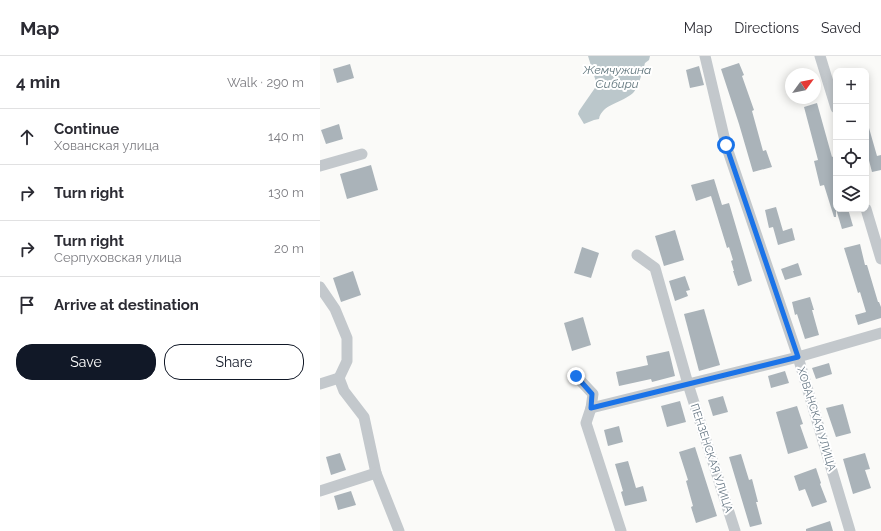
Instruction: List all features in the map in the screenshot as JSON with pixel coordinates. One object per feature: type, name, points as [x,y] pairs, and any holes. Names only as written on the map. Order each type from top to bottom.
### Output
[{"type":"street","name":"ХОВАНСКАЯ УЛИЦА","points":[[705,56],[726,145],[798,357],[850,531]]},
{"type":"street","points":[[820,56],[835,104]]},
{"type":"street","points":[[320,166],[362,154]]},
{"type":"street","points":[[867,212],[881,259]]},
{"type":"street","name":"ПЕНЗЕНСКАЯ УЛИЦА","points":[[637,255],[655,268],[688,384],[735,531]]},
{"type":"street","points":[[320,287],[335,309],[347,338],[347,360],[339,378],[344,391],[364,417],[376,473],[399,531]]},
{"type":"street","points":[[591,408],[798,357],[881,333]]},
{"type":"street","points":[[576,376],[592,394],[591,408],[586,424],[622,531]]},
{"type":"street","points":[[320,384],[339,378]]},
{"type":"street","points":[[320,491],[376,473]]},
{"type":"water","name":"Жемчужина Сибири","points":[[588,56],[650,56],[649,60],[645,63],[635,91],[604,110],[599,119],[584,124],[578,114],[579,111],[597,85]]},
{"type":"building","points":[[739,63],[754,110],[752,111],[763,151],[766,150],[772,167],[753,172],[721,69]]},
{"type":"building","points":[[350,64],[354,78],[337,83],[333,69]]},
{"type":"building","points":[[699,66],[704,85],[690,88],[686,70]]},
{"type":"building","points":[[817,104],[833,156],[833,212],[836,212],[836,217],[834,217],[824,185],[820,186],[814,161],[818,160],[804,107]]},
{"type":"building","points":[[339,124],[343,139],[326,144],[321,130]]},
{"type":"building","points":[[869,128],[877,156],[881,155],[881,170],[872,172],[869,160]]},
{"type":"building","points":[[371,165],[378,190],[347,199],[340,174]]},
{"type":"building","points":[[714,179],[722,205],[729,203],[752,281],[738,286],[731,261],[733,260],[729,247],[727,248],[711,196],[696,201],[691,185]]},
{"type":"building","points":[[776,207],[783,231],[792,228],[795,240],[778,245],[773,227],[769,228],[765,210]]},
{"type":"building","points":[[837,212],[849,212],[853,226],[842,229]]},
{"type":"building","points":[[675,230],[684,260],[664,266],[655,236]]},
{"type":"building","points":[[860,244],[865,265],[867,265],[878,302],[881,307],[881,318],[858,325],[855,315],[866,312],[860,292],[858,293],[844,248]]},
{"type":"building","points":[[582,247],[599,253],[591,278],[574,273]]},
{"type":"building","points":[[798,263],[802,275],[785,280],[781,269]]},
{"type":"building","points":[[353,271],[361,295],[341,302],[333,278]]},
{"type":"building","points":[[685,276],[690,290],[686,291],[688,296],[675,301],[669,281]]},
{"type":"building","points":[[810,297],[819,335],[805,339],[797,314],[795,315],[792,302]]},
{"type":"building","points":[[704,309],[720,365],[699,371],[684,314]]},
{"type":"building","points":[[583,317],[591,345],[572,351],[564,323]]},
{"type":"building","points":[[669,351],[675,376],[652,382],[651,379],[619,386],[616,372],[648,365],[646,356]]},
{"type":"building","points":[[829,363],[832,374],[816,379],[812,368]]},
{"type":"building","points":[[785,371],[789,383],[771,388],[768,376]]},
{"type":"building","points":[[723,396],[728,412],[713,416],[708,400]]},
{"type":"building","points":[[680,401],[686,422],[667,427],[661,406]]},
{"type":"building","points":[[843,404],[851,433],[836,437],[826,408]]},
{"type":"building","points":[[797,406],[803,424],[800,425],[808,448],[788,454],[776,412]]},
{"type":"building","points":[[619,426],[623,442],[608,446],[604,430]]},
{"type":"building","points":[[695,447],[717,516],[696,523],[686,481],[688,480],[679,452]]},
{"type":"building","points":[[340,453],[346,470],[331,475],[326,457]]},
{"type":"building","points":[[865,453],[870,469],[865,470],[871,488],[853,494],[843,459]]},
{"type":"building","points":[[741,454],[749,480],[752,479],[762,524],[750,527],[729,457]]},
{"type":"building","points":[[628,461],[636,488],[643,486],[647,501],[625,506],[621,492],[623,491],[615,464]]},
{"type":"building","points":[[816,468],[827,502],[812,507],[805,489],[799,491],[794,476]]},
{"type":"building","points":[[351,491],[356,505],[338,510],[334,496]]},
{"type":"building","points":[[830,521],[833,531],[806,531],[806,529]]},
{"type":"route","points":[[576,376],[592,394],[591,408],[798,357],[726,145]]}]
